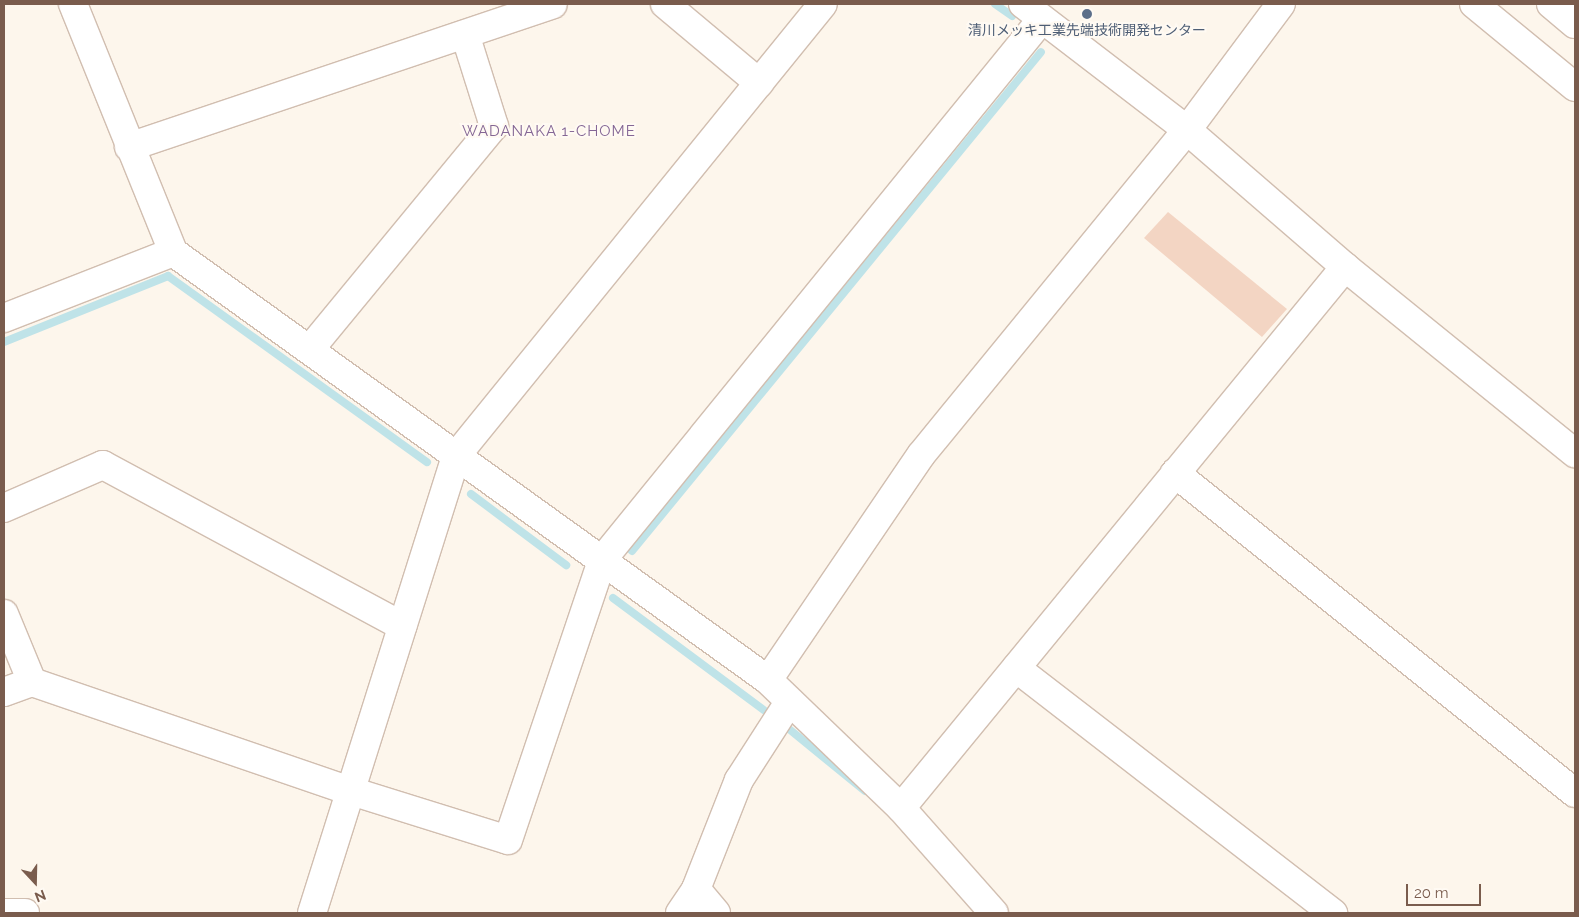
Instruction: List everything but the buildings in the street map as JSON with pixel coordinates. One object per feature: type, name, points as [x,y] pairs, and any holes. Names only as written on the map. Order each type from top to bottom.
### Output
[{"type":"street","points":[[72,4],[173,252],[768,680],[901,808],[994,913]]},
{"type":"street","points":[[130,147],[553,4]]},
{"type":"street","points":[[665,4],[759,83]]},
{"type":"street","points":[[312,913],[456,456],[824,4]]},
{"type":"street","points":[[768,680],[921,455],[1187,130],[1281,4]]},
{"type":"street","points":[[1474,4],[1575,87]]},
{"type":"street","points":[[1551,4],[1575,24]]},
{"type":"street","points":[[4,692],[32,682],[351,791],[508,840],[602,560],[1032,12],[1187,130],[1345,267],[1575,453]]},
{"type":"street","points":[[310,349],[494,126],[465,34]]},
{"type":"street","points":[[4,318],[173,252]]},
{"type":"street","points":[[901,808],[1345,267]]},
{"type":"street","points":[[4,508],[102,465],[402,626]]},
{"type":"street","points":[[1176,474],[1575,793]]},
{"type":"street","points":[[4,614],[32,682]]},
{"type":"street","points":[[1016,668],[1334,913]]},
{"type":"street","points":[[680,913],[696,889],[739,780],[789,702]]},
{"type":"street","points":[[696,889],[716,913]]},
{"type":"street","points":[[4,913],[25,913]]},
{"type":"waterway","points":[[995,4],[1012,16]]},
{"type":"waterway","points":[[632,551],[1041,52]]},
{"type":"waterway","points":[[4,342],[168,276],[427,462]]},
{"type":"waterway","points":[[471,494],[566,565]]},
{"type":"waterway","points":[[613,598],[764,710]]},
{"type":"waterway","points":[[789,729],[865,791]]},
{"type":"place","name":"清川メッキ工業先端技術開発センター","points":[[1087,14]]},
{"type":"district","name":"WADANAKA 1-CHOME","points":[[549,132]]}]
